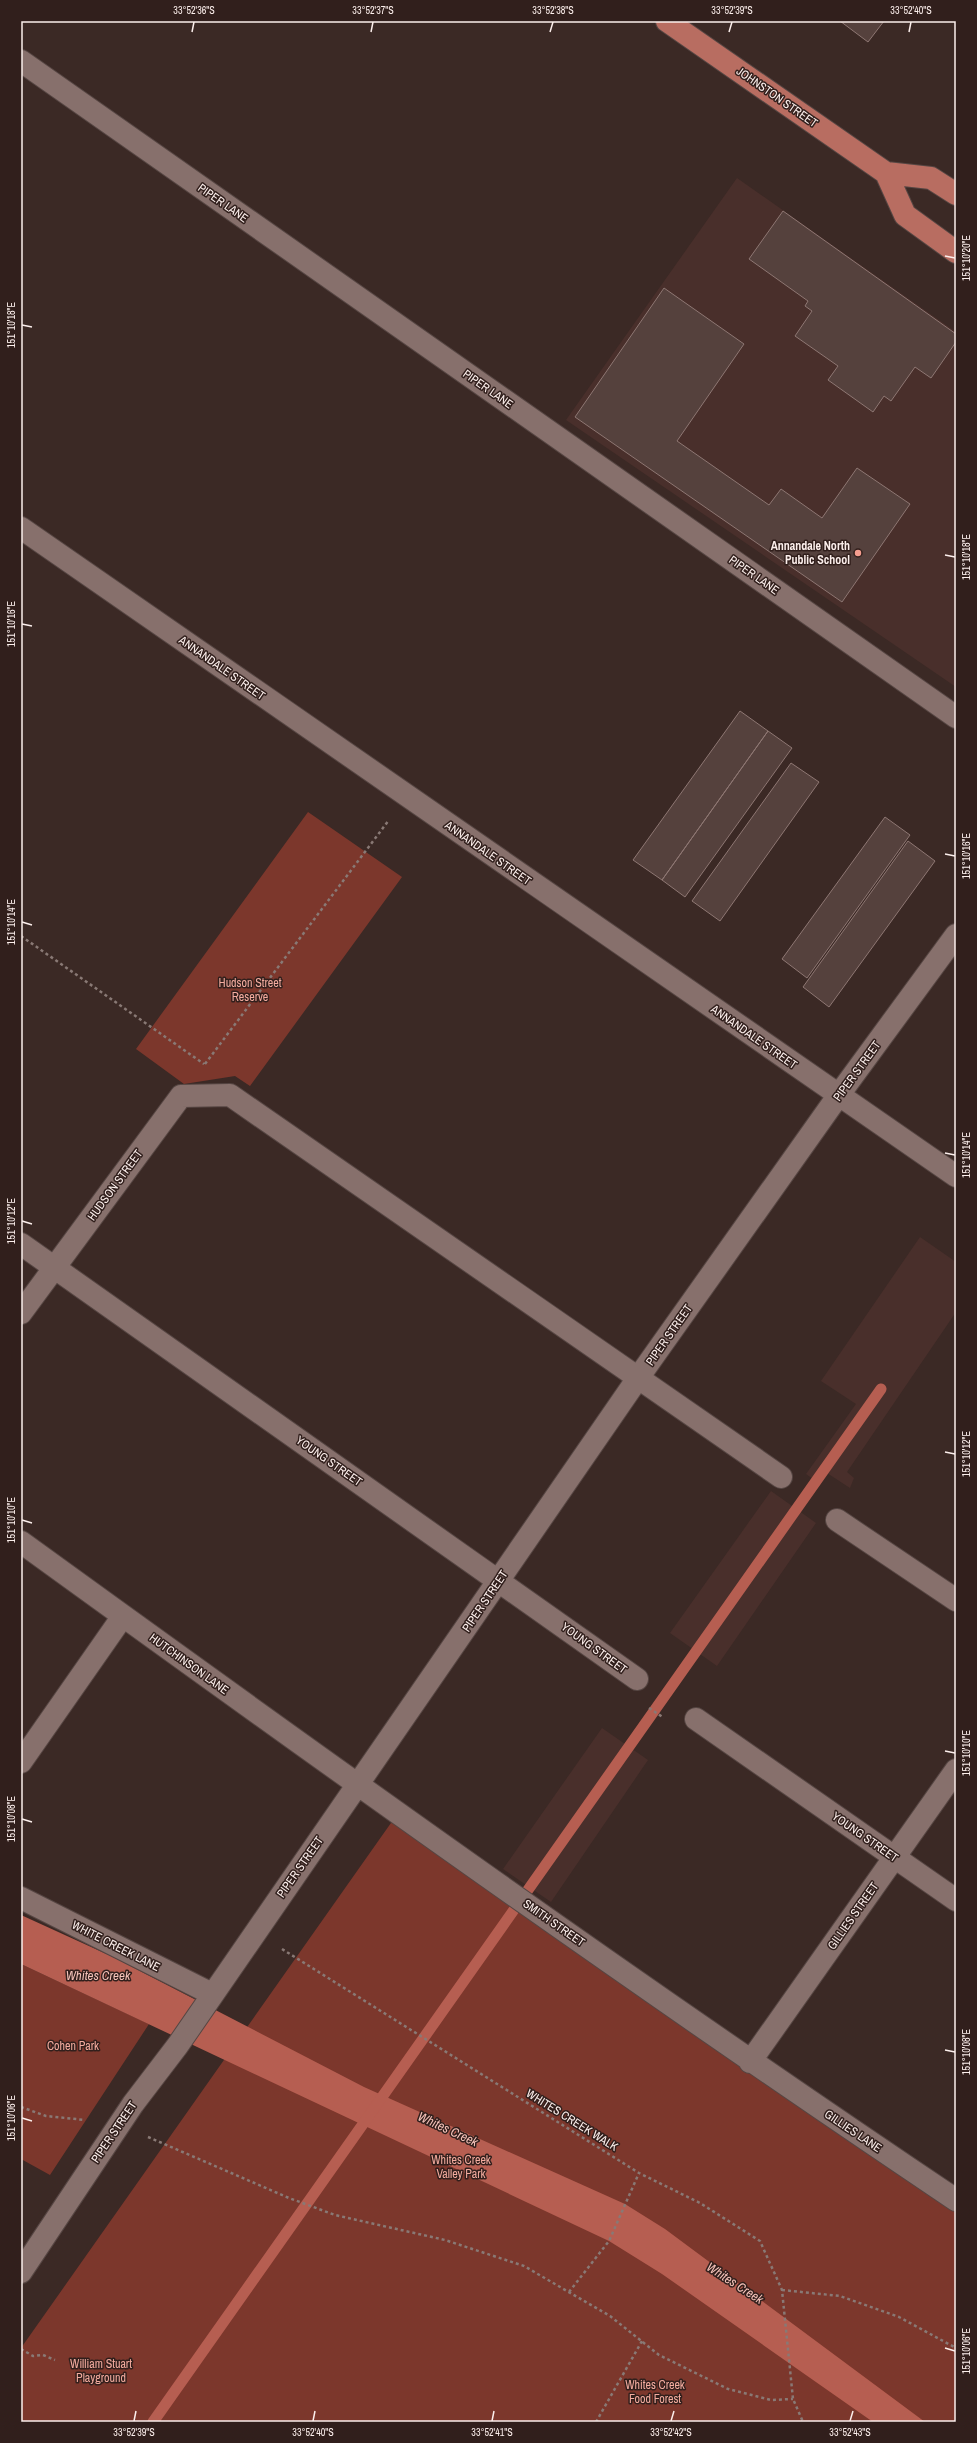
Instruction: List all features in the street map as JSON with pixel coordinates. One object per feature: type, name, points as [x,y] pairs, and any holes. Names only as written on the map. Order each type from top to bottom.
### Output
[{"type":"main road","name":"JOHNSTON STREET","points":[[668,21],[886,173],[931,178],[956,194]]},
{"type":"main road","points":[[886,173],[905,215],[956,252]]},
{"type":"street","name":"PIPER LANE","points":[[21,61],[956,717]]},
{"type":"street","name":"ANNANDALE STREET","points":[[21,528],[838,1096],[956,1176]]},
{"type":"street","name":"PIPER STREET","points":[[21,2272],[120,2123],[178,2045],[638,1378],[838,1096],[956,935]]},
{"type":"street","points":[[181,1096],[230,1094],[780,1477]]},
{"type":"street","name":"HUDSON STREET","points":[[21,1313],[181,1096]]},
{"type":"street","name":"YOUNG STREET","points":[[21,1244],[499,1580],[637,1679]]},
{"type":"street","points":[[837,1520],[956,1600]]},
{"type":"street","name":"HUTCHINSON LANE","points":[[21,1542],[358,1785]]},
{"type":"street","points":[[21,1762],[123,1616]]},
{"type":"street","name":"YOUNG STREET","points":[[696,1719],[956,1900]]},
{"type":"street","name":"GILLIES STREET","points":[[750,2062],[956,1770]]},
{"type":"street","name":"SMITH STREET","points":[[358,1785],[750,2062]]},
{"type":"street","name":"WHITE CREEK LANE","points":[[21,1898],[210,1997]]},
{"type":"street","name":"GILLIES LANE","points":[[750,2062],[956,2200]]},
{"type":"path","points":[[181,1096],[407,797]]},
{"type":"path","points":[[21,936],[205,1064]]},
{"type":"path","points":[[637,1679],[641,1702],[670,1722],[696,1719]]},
{"type":"path","name":"WHITES CREEK WALK","points":[[277,1946],[639,2173],[700,2203],[760,2241],[782,2290],[793,2399],[803,2422]]},
{"type":"path","points":[[21,2108],[46,2116],[120,2123]]},
{"type":"path","points":[[164,2145],[335,2215],[445,2240],[524,2266],[610,2316],[659,2355],[728,2389],[771,2400],[793,2399]]},
{"type":"path","points":[[569,2292],[609,2241],[639,2173]]},
{"type":"path","points":[[782,2290],[840,2296],[899,2317],[956,2348]]},
{"type":"path","points":[[596,2422],[642,2342]]},
{"type":"path","points":[[21,2349],[33,2356],[43,2355],[55,2360]]},
{"type":"shaded area","name":"Annandale North Public School","points":[[737,178],[956,332],[956,687],[566,420]]},
{"type":"shaded area","points":[[920,1237],[956,1262],[956,1312],[847,1472],[854,1478],[850,1488],[827,1473],[820,1484],[806,1474],[856,1404],[821,1381]]},
{"type":"shaded area","points":[[771,1491],[816,1523],[717,1666],[670,1633]]},
{"type":"shaded area","points":[[602,1728],[648,1760],[551,1902],[503,1869]]},
{"type":"green space","name":"Hudson Street Reserve","points":[[308,812],[402,877],[250,1086],[235,1076],[184,1084],[136,1049]]},
{"type":"green space","name":"Whites Creek Valley Park","points":[[398,1813],[956,2198],[956,2422],[21,2422],[21,2348]]},
{"type":"green space","name":"Cohen Park","points":[[21,1964],[149,2024],[50,2175],[21,2159]]},
{"type":"water","name":"Whites Creek","points":[[21,1915],[113,1957],[364,2087],[625,2204],[665,2229],[925,2422],[873,2422],[662,2274],[609,2241],[21,1964]]},
{"type":"building","points":[[840,21],[884,21],[868,42]]},
{"type":"building","points":[[783,211],[956,334],[956,342],[931,378],[915,367],[891,401],[884,396],[873,412],[828,380],[838,366],[795,336],[812,311],[805,306],[808,301],[749,259]]},
{"type":"building","points":[[664,288],[744,344],[677,441],[769,505],[781,489],[822,518],[857,468],[910,504],[842,602],[575,417]]},
{"type":"building","points":[[740,711],[768,731],[662,880],[633,860]]},
{"type":"building","points":[[768,731],[792,748],[685,897],[662,880]]},
{"type":"building","points":[[791,763],[819,782],[720,921],[692,901]]},
{"type":"building","points":[[885,817],[910,835],[807,978],[782,959]]},
{"type":"building","points":[[908,841],[935,861],[829,1007],[803,987]]},
{"type":"waterway","points":[[153,2422],[881,1389]]},
{"type":"place","name":"Annandale North Public School","points":[[858,553]]},
{"type":"park label","name":"William Stuart Playground","points":[[101,2371]]},
{"type":"park label","name":"Whites Creek Food Forest","points":[[655,2392]]}]
